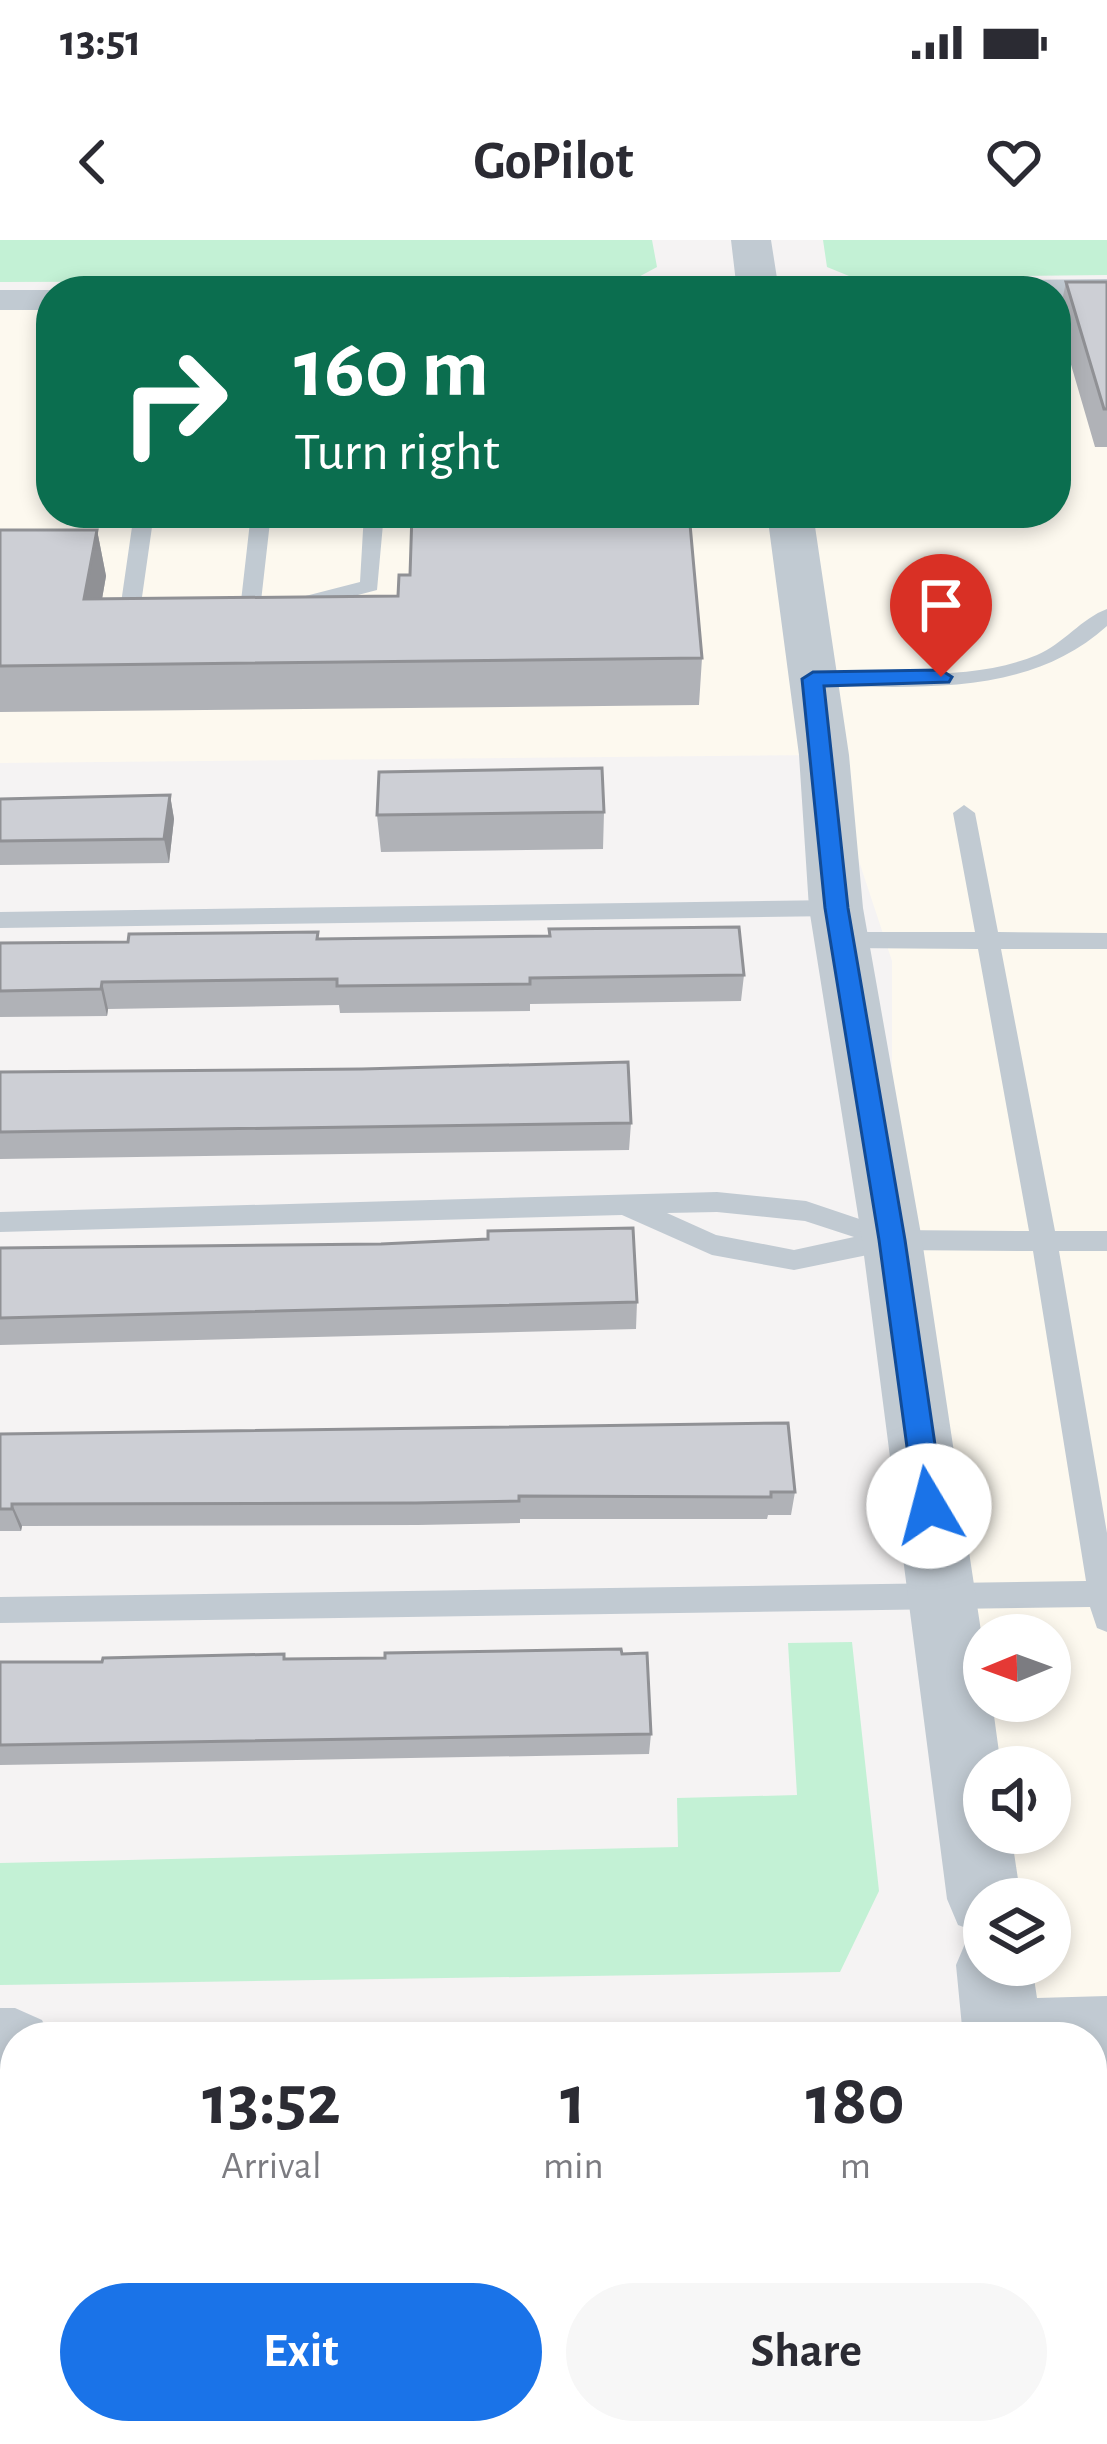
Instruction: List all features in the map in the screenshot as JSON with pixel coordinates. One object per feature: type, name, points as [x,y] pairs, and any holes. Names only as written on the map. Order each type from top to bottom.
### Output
[{"type":"street","points":[[751,240],[756,276]]},
{"type":"street","points":[[1071,290],[1107,290]]},
{"type":"street","points":[[0,300],[36,300]]},
{"type":"street","points":[[792,528],[839,924],[892,1240],[982,1878]]},
{"type":"street","points":[[997,1986],[1001,2022]]},
{"type":"lane","points":[[143,528],[130,610],[170,610]]},
{"type":"lane","points":[[258,528],[240,610],[278,610],[370,586],[373,528]]},
{"type":"lane","points":[[813,679],[1012,672],[1072,644],[1107,615]]},
{"type":"lane","points":[[0,1610],[942,1595],[1105,1606],[1044,1241],[964,813]]},
{"type":"lane","points":[[0,920],[839,924],[986,941],[1107,941]]},
{"type":"lane","points":[[0,1222],[716,1202],[806,1211],[892,1240]]},
{"type":"lane","points":[[628,1208],[712,1245],[794,1260],[892,1240],[1107,1241]]},
{"type":"shaded area","points":[[1107,289],[1107,2022],[1003,2022],[997,1986],[1071,1986],[1071,1878],[981,1878],[978,1854],[1071,1854],[1071,1746],[963,1749],[892,1240],[892,961],[824,755],[0,763],[0,300],[36,300],[36,528],[1071,528],[1071,290]]},
{"type":"green space","points":[[0,240],[652,240],[657,267],[640,276],[36,276],[36,282],[0,282]]},
{"type":"green space","points":[[823,240],[1107,240],[1107,275],[849,276],[827,267]]},
{"type":"green space","points":[[852,1642],[879,1891],[840,1972],[0,1985],[0,1863],[678,1847],[677,1798],[797,1795],[788,1643]]},
{"type":"building","points":[[1071,282],[1107,282],[1104,409],[1071,299]]},
{"type":"building","points":[[412,528],[690,528],[702,658],[0,666],[0,530],[97,530],[84,599],[398,596],[399,575],[410,575]]},
{"type":"building","points":[[602,768],[604,812],[377,815],[379,772]]},
{"type":"building","points":[[170,795],[164,839],[0,841],[0,799]]},
{"type":"building","points":[[739,927],[744,975],[530,978],[530,984],[337,986],[337,979],[102,982],[101,989],[0,991],[0,943],[128,942],[129,934],[318,932],[317,939],[550,936],[549,929]]},
{"type":"building","points":[[628,1062],[631,1123],[0,1132],[0,1072]]},
{"type":"building","points":[[633,1228],[637,1302],[0,1318],[0,1248],[381,1244],[488,1239],[488,1231]]},
{"type":"building","points":[[788,1423],[795,1492],[771,1492],[771,1497],[519,1496],[519,1501],[12,1504],[12,1509],[0,1509],[0,1434]]},
{"type":"building","points":[[621,1649],[622,1654],[647,1653],[651,1734],[0,1745],[0,1662],[284,1654],[284,1659],[385,1658],[385,1653]]},
{"type":"route","points":[[929,1506],[892,1240],[836,908],[813,679],[941,677]]}]
